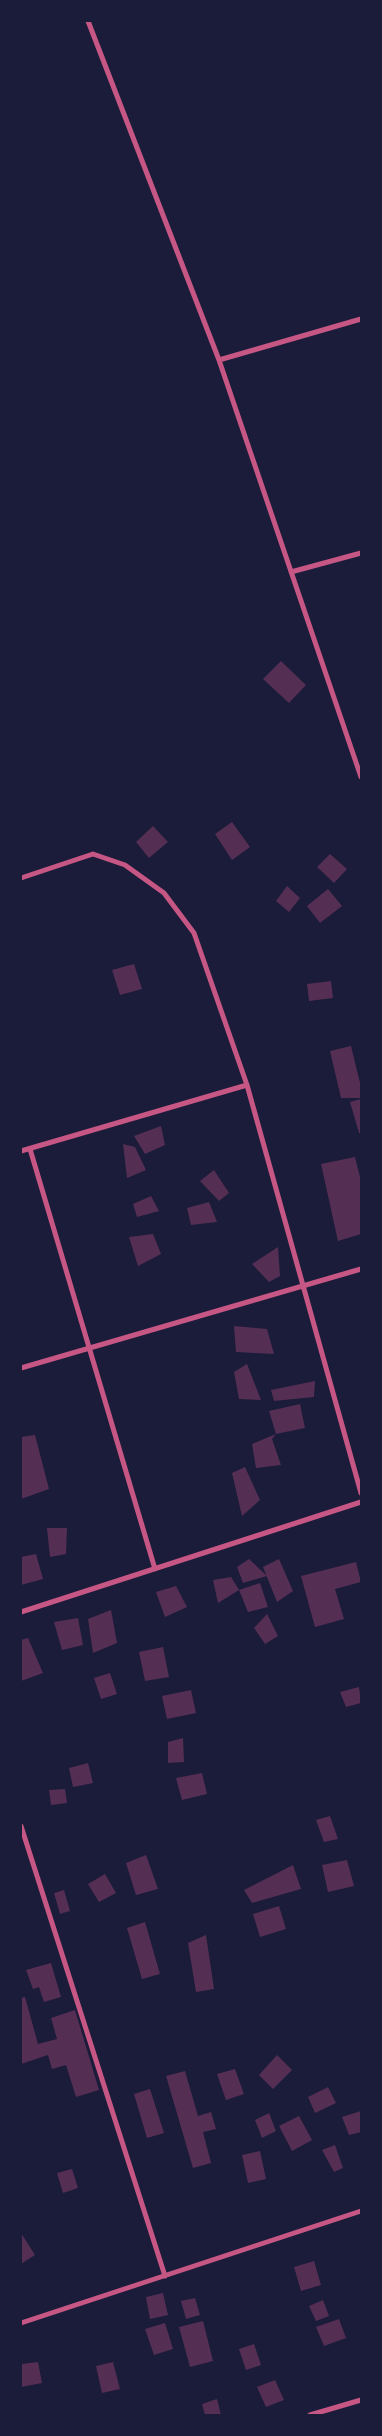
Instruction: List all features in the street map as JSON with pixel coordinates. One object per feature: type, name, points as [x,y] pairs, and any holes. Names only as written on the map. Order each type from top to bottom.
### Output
[{"type":"street","points":[[88,21],[219,360],[361,777]]},
{"type":"street","points":[[219,360],[361,319]]},
{"type":"street","points":[[291,572],[361,553]]},
{"type":"street","points":[[21,878],[93,854],[125,865],[164,893],[194,933],[247,1085],[361,1492]]},
{"type":"street","points":[[21,1152],[247,1085]]},
{"type":"street","points":[[30,1149],[155,1569]]},
{"type":"street","points":[[21,1368],[361,1269]]},
{"type":"street","points":[[21,1612],[361,1502]]},
{"type":"street","points":[[21,1826],[165,2276]]},
{"type":"street","points":[[21,2323],[361,2211]]},
{"type":"street","points":[[310,2415],[361,2400]]},
{"type":"building","points":[[281,661],[306,685],[289,703],[263,679]]},
{"type":"building","points":[[232,822],[250,847],[232,860],[215,834]]},
{"type":"building","points":[[153,826],[168,842],[149,858],[136,842]]},
{"type":"building","points":[[330,854],[347,869],[334,883],[317,867]]},
{"type":"building","points":[[287,886],[300,898],[289,912],[276,901]]},
{"type":"building","points":[[328,889],[342,906],[320,923],[307,906]]},
{"type":"building","points":[[134,964],[142,989],[120,995],[112,970]]},
{"type":"building","points":[[331,981],[333,998],[309,1001],[307,984]]},
{"type":"building","points":[[351,1046],[361,1087],[361,1098],[341,1098],[330,1051]]},
{"type":"building","points":[[361,1099],[361,1133],[359,1133],[350,1102]]},
{"type":"building","points":[[161,1126],[165,1145],[145,1154],[134,1136]]},
{"type":"building","points":[[123,1144],[135,1147],[146,1170],[127,1178]]},
{"type":"building","points":[[355,1157],[361,1181],[361,1234],[338,1241],[321,1164]]},
{"type":"building","points":[[214,1170],[229,1193],[219,1201],[200,1181]]},
{"type":"building","points":[[151,1196],[159,1211],[137,1217],[133,1204]]},
{"type":"building","points":[[209,1202],[217,1222],[191,1225],[187,1208]]},
{"type":"building","points":[[153,1234],[161,1254],[138,1266],[129,1237]]},
{"type":"building","points":[[278,1247],[280,1276],[269,1282],[252,1264]]},
{"type":"building","points":[[234,1326],[267,1329],[274,1354],[236,1352]]},
{"type":"building","points":[[247,1364],[261,1400],[239,1399],[234,1372]]},
{"type":"building","points":[[315,1381],[314,1397],[274,1401],[271,1390]]},
{"type":"building","points":[[300,1404],[305,1428],[276,1434],[269,1411]]},
{"type":"building","points":[[276,1434],[272,1439],[281,1465],[256,1468],[252,1444]]},
{"type":"building","points":[[35,1435],[49,1489],[21,1499],[21,1437]]},
{"type":"building","points":[[245,1467],[260,1500],[242,1516],[232,1473]]},
{"type":"building","points":[[47,1528],[67,1528],[66,1554],[50,1557]]},
{"type":"building","points":[[36,1554],[43,1579],[21,1585],[21,1557]]},
{"type":"building","points":[[249,1559],[267,1576],[243,1583],[237,1567]]},
{"type":"building","points":[[279,1559],[293,1591],[277,1602],[263,1567]]},
{"type":"building","points":[[356,1562],[361,1582],[335,1589],[344,1619],[315,1627],[301,1576]]},
{"type":"building","points":[[231,1577],[239,1590],[218,1603],[213,1580]]},
{"type":"building","points":[[260,1583],[268,1607],[248,1612],[239,1590]]},
{"type":"building","points":[[176,1586],[187,1607],[165,1617],[156,1592]]},
{"type":"building","points":[[111,1610],[117,1643],[93,1653],[88,1619]]},
{"type":"building","points":[[267,1614],[278,1636],[265,1644],[254,1628]]},
{"type":"building","points":[[78,1618],[83,1645],[62,1650],[54,1622]]},
{"type":"building","points":[[28,1638],[43,1673],[21,1681],[21,1640]]},
{"type":"building","points":[[163,1647],[169,1677],[145,1681],[139,1652]]},
{"type":"building","points":[[110,1673],[117,1694],[101,1699],[94,1678]]},
{"type":"building","points":[[359,1687],[361,1703],[346,1707],[340,1692]]},
{"type":"building","points":[[191,1690],[196,1713],[167,1719],[162,1696]]},
{"type":"building","points":[[183,1738],[184,1762],[168,1763],[168,1742]]},
{"type":"building","points":[[88,1763],[93,1783],[73,1787],[69,1768]]},
{"type":"building","points":[[202,1773],[207,1794],[182,1800],[176,1778]]},
{"type":"building","points":[[65,1789],[67,1803],[51,1805],[49,1790]]},
{"type":"building","points":[[330,1816],[338,1839],[324,1842],[316,1820]]},
{"type":"building","points":[[146,1855],[158,1889],[136,1895],[126,1863]]},
{"type":"building","points":[[347,1860],[354,1886],[328,1892],[322,1865]]},
{"type":"building","points":[[293,1865],[301,1889],[252,1903],[244,1890]]},
{"type":"building","points":[[105,1874],[116,1893],[99,1902],[88,1884]]},
{"type":"building","points":[[64,1890],[70,1911],[60,1914],[54,1893]]},
{"type":"building","points":[[279,1906],[286,1929],[260,1937],[253,1914]]},
{"type":"building","points":[[145,1922],[160,1974],[142,1979],[127,1928]]},
{"type":"building","points":[[206,1935],[214,1989],[196,1992],[188,1943]]},
{"type":"building","points":[[51,1963],[61,1997],[44,2002],[39,1987],[33,1989],[26,1970]]},
{"type":"building","points":[[25,1997],[38,2044],[57,2039],[51,2018],[75,2010],[99,2090],[76,2097],[66,2065],[52,2069],[48,2055],[21,2064],[21,1998]]},
{"type":"building","points":[[277,2055],[292,2070],[273,2089],[259,2075]]},
{"type":"building","points":[[235,2069],[244,2094],[226,2100],[217,2074]]},
{"type":"building","points":[[185,2071],[198,2116],[211,2112],[216,2129],[203,2132],[211,2163],[193,2168],[166,2076]]},
{"type":"building","points":[[328,2087],[336,2103],[315,2113],[308,2097]]},
{"type":"building","points":[[150,2089],[164,2133],[147,2138],[134,2094]]},
{"type":"building","points":[[361,2111],[361,2132],[349,2135],[342,2117]]},
{"type":"building","points":[[269,2113],[276,2131],[262,2138],[255,2120]]},
{"type":"building","points":[[299,2116],[312,2140],[292,2151],[279,2126]]},
{"type":"building","points":[[335,2145],[343,2168],[334,2172],[322,2150]]},
{"type":"building","points":[[260,2151],[266,2179],[248,2183],[242,2155]]},
{"type":"building","points":[[72,2169],[78,2188],[63,2193],[57,2173]]},
{"type":"building","points":[[21,2233],[35,2255],[21,2264]]},
{"type":"building","points":[[314,2261],[321,2285],[301,2291],[294,2267]]},
{"type":"building","points":[[163,2293],[168,2315],[150,2319],[146,2297]]},
{"type":"building","points":[[195,2298],[200,2315],[186,2319],[181,2301]]},
{"type":"building","points":[[323,2300],[329,2316],[316,2321],[309,2306]]},
{"type":"building","points":[[339,2319],[346,2338],[324,2346],[316,2327]]},
{"type":"building","points":[[203,2321],[213,2361],[190,2367],[179,2327]]},
{"type":"building","points":[[165,2323],[173,2349],[154,2355],[145,2329]]},
{"type":"building","points":[[254,2344],[261,2365],[246,2370],[239,2349]]},
{"type":"building","points":[[38,2362],[42,2383],[21,2387],[21,2364]]},
{"type":"building","points":[[113,2362],[120,2389],[102,2393],[96,2366]]},
{"type":"building","points":[[275,2380],[284,2400],[266,2407],[257,2387]]},
{"type":"building","points":[[217,2399],[221,2415],[205,2415],[202,2404]]}]
